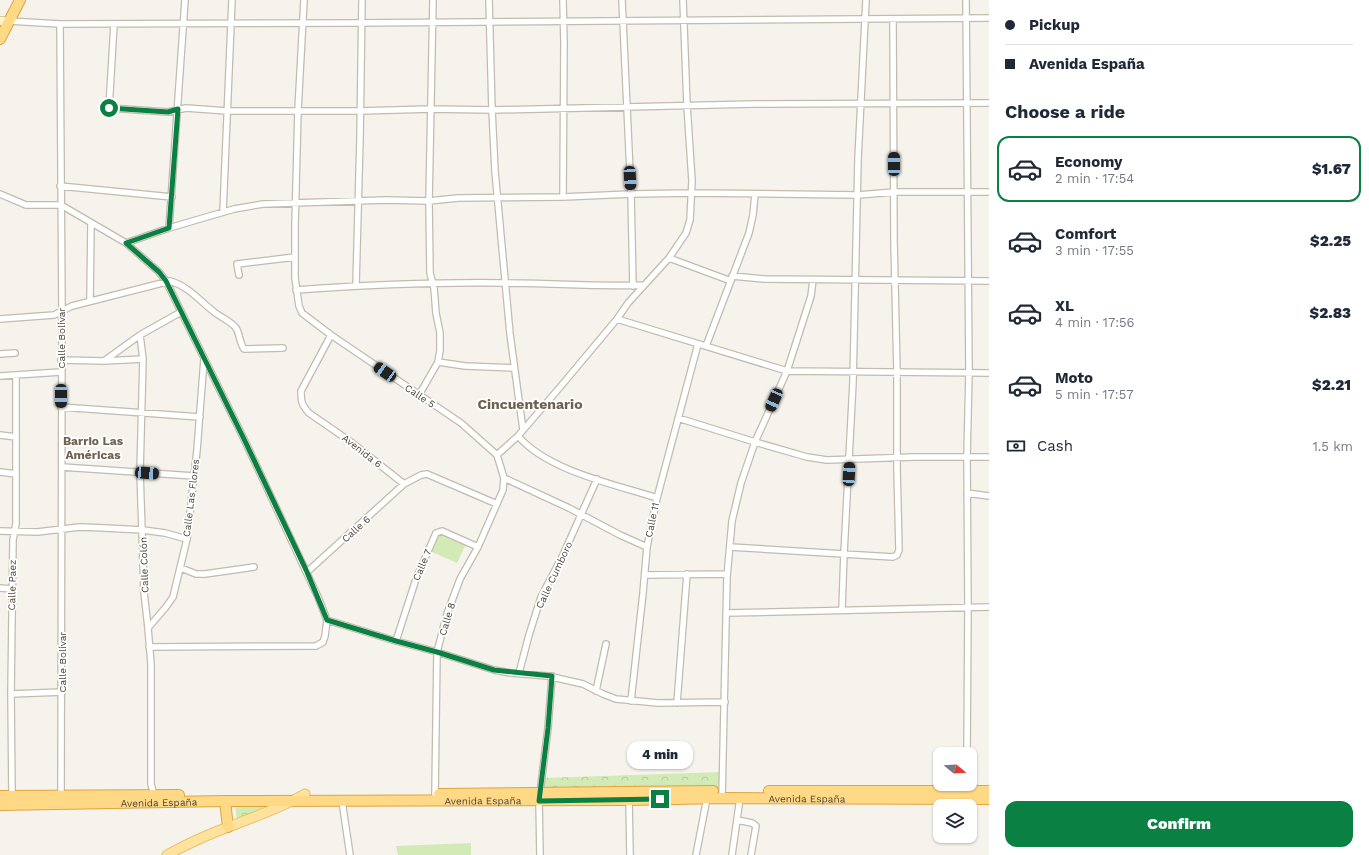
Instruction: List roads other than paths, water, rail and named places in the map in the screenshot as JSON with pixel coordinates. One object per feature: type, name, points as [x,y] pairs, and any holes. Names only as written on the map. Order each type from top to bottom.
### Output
[{"type":"highway","points":[[0,39],[5,21],[20,0]]},
{"type":"highway","name":"Avenida España","points":[[1,802],[294,801],[629,796],[933,789]]},
{"type":"highway","name":"Avenida España","points":[[977,789],[989,791]]},
{"type":"highway","name":"Avenida España","points":[[1,802],[12,795],[435,794],[540,797]]},
{"type":"highway","name":"Avenida España","points":[[629,796],[707,798],[722,794],[740,798],[989,799]]},
{"type":"highway","points":[[225,801],[228,827]]},
{"type":"main road","points":[[167,855],[187,844],[294,801],[304,794]]},
{"type":"main road","points":[[252,818],[318,800]]},
{"type":"street","points":[[169,228],[185,0]]},
{"type":"street","points":[[223,212],[232,0]]},
{"type":"street","name":"Calle 5","points":[[304,0],[298,110],[295,256],[296,290],[299,306],[302,313],[331,335],[461,424],[497,455]]},
{"type":"street","points":[[356,285],[362,0]]},
{"type":"street","points":[[419,395],[438,362],[440,350],[440,333],[433,283],[430,273],[429,201],[433,0]]},
{"type":"street","points":[[489,0],[495,171],[514,368],[523,430]]},
{"type":"street","points":[[563,0],[563,197]]},
{"type":"street","points":[[622,0],[631,194],[633,286]]},
{"type":"street","points":[[647,547],[504,478],[497,455],[518,436],[617,319],[628,303],[669,258],[686,233],[690,220],[692,193],[683,0]]},
{"type":"street","points":[[842,609],[853,372],[858,159],[866,0]]},
{"type":"street","points":[[966,0],[969,373],[967,457],[967,747]]},
{"type":"street","points":[[730,547],[893,557],[897,555],[899,550],[892,18]]},
{"type":"street","points":[[5,21],[60,24],[231,24],[989,18]]},
{"type":"street","name":"Calle Bolívar","points":[[60,24],[62,312],[61,795]]},
{"type":"street","points":[[114,24],[109,108],[168,112],[186,108],[228,111],[360,111],[431,109],[492,110],[687,105],[989,103]]},
{"type":"street","points":[[60,186],[172,197]]},
{"type":"street","points":[[126,243],[169,228],[234,209],[263,204],[296,202],[429,201],[458,198],[498,199],[692,193],[858,195],[894,192],[989,192]]},
{"type":"street","points":[[0,194],[26,205],[61,205],[126,243],[159,272],[166,281],[244,439],[307,572],[327,620],[323,642],[316,646],[149,647]]},
{"type":"street","points":[[706,346],[752,220],[755,194]]},
{"type":"street","points":[[90,300],[91,223]]},
{"type":"street","points":[[239,275],[237,264],[295,256]]},
{"type":"street","points":[[669,258],[731,279],[989,282]]},
{"type":"street","points":[[722,794],[727,574],[732,521],[741,483],[755,442],[787,371],[811,296],[813,280]]},
{"type":"street","points":[[0,319],[54,315],[72,306],[90,300],[170,281],[176,282],[186,288],[214,312],[236,328],[241,345],[244,348],[283,348]]},
{"type":"street","points":[[296,290],[356,285],[433,283],[644,285]]},
{"type":"street","points":[[104,361],[140,335],[181,312]]},
{"type":"street","points":[[617,319],[787,371],[989,373]]},
{"type":"street","name":"Calle Colón","points":[[140,335],[143,359],[140,472],[144,592],[151,664],[151,784],[154,795]]},
{"type":"street","name":"Avenida 6","points":[[331,335],[301,390],[301,401],[308,413],[352,442],[404,484]]},
{"type":"street","name":"Calle 11","points":[[631,701],[647,547],[657,498],[698,344]]},
{"type":"street","points":[[0,354],[15,353]]},
{"type":"street","points":[[61,360],[104,361],[143,359]]},
{"type":"street","name":"Calle Las Flores","points":[[148,628],[173,597],[181,568],[187,539],[194,476],[204,359]]},
{"type":"street","points":[[438,362],[465,366],[514,368]]},
{"type":"street","points":[[0,376],[61,372]]},
{"type":"street","name":"Calle Paez","points":[[12,795],[12,589],[13,540],[15,532],[16,375]]},
{"type":"street","points":[[61,407],[200,417]]},
{"type":"street","points":[[678,418],[807,457],[827,460],[897,457],[989,457]]},
{"type":"street","points":[[0,435],[16,437]]},
{"type":"street","points":[[518,436],[526,445],[565,468],[657,498]]},
{"type":"street","points":[[62,466],[194,476]]},
{"type":"street","points":[[0,472],[16,474]]},
{"type":"street","points":[[404,484],[421,475],[428,474],[497,504]]},
{"type":"street","name":"Calle 8","points":[[435,794],[437,652],[447,614],[460,579],[478,547],[497,504],[503,490],[504,478]]},
{"type":"street","name":"Calle Cumboro","points":[[518,673],[541,597],[582,515],[597,479]]},
{"type":"street","name":"Calle 6","points":[[307,572],[404,484]]},
{"type":"street","points":[[968,493],[989,496]]},
{"type":"street","points":[[0,531],[37,532],[80,527],[142,530],[166,533],[187,539]]},
{"type":"street","name":"Calle 7","points":[[396,641],[416,579],[436,532],[442,531],[478,547]]},
{"type":"street","points":[[181,568],[196,574],[204,574],[254,567]]},
{"type":"street","points":[[677,703],[687,574]]},
{"type":"street","points":[[645,575],[727,574]]},
{"type":"street","points":[[0,588],[12,589]]},
{"type":"street","points":[[726,612],[989,607]]},
{"type":"street","points":[[327,620],[437,652],[478,666],[494,670],[552,676],[583,684],[616,699],[658,704],[725,702]]},
{"type":"street","points":[[596,690],[606,644]]},
{"type":"street","points":[[543,855],[540,855],[540,797],[552,676]]},
{"type":"street","points":[[11,694],[62,692]]},
{"type":"street","points":[[629,796],[630,855]]},
{"type":"street","points":[[696,855],[707,798]]},
{"type":"street","points":[[732,855],[740,798]]},
{"type":"street","points":[[342,800],[350,855]]},
{"type":"street","points":[[737,820],[752,823],[756,826],[751,855]]},
{"type":"district","name":"Cincuentenario","points":[[530,404]]},
{"type":"district","name":"Barrio Las Américas","points":[[93,448]]}]
